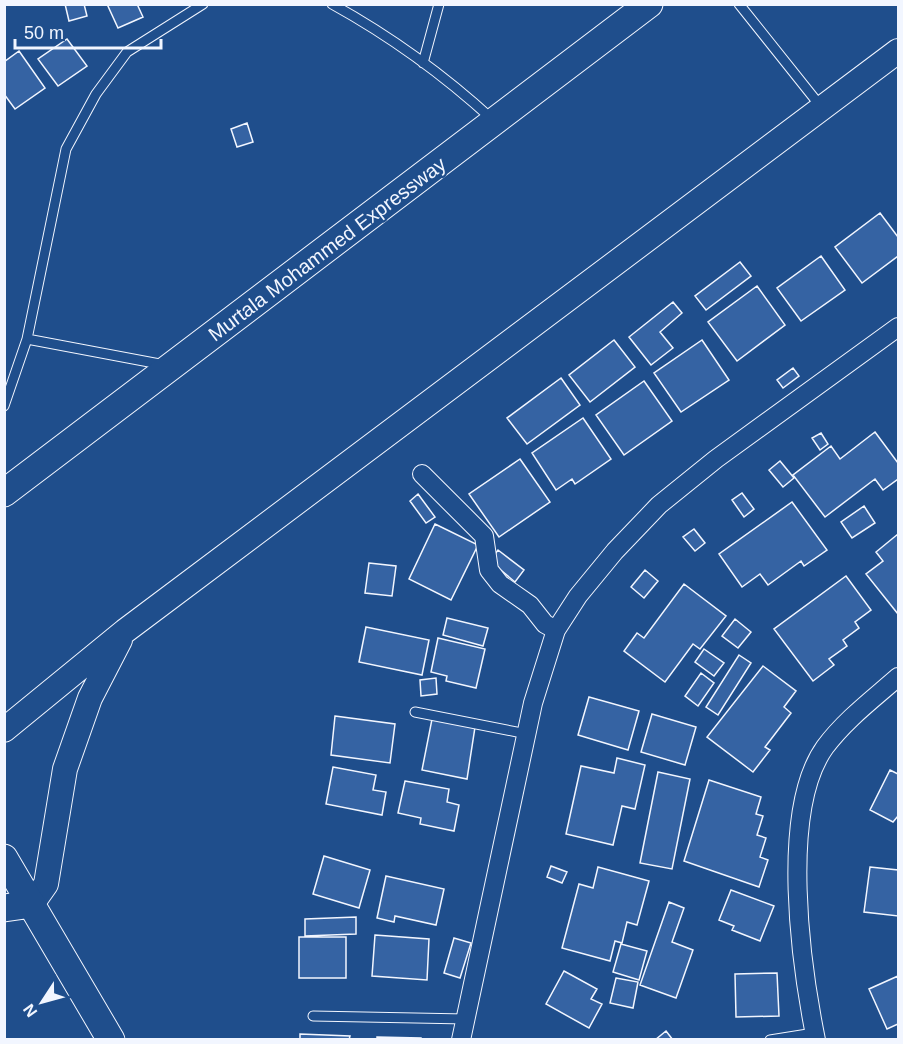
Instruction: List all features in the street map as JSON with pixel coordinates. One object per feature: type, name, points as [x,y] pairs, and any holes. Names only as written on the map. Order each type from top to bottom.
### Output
[{"type":"main road","name":"Murtala Mohammed Expressway","points":[[4,493],[649,4]]},
{"type":"main road","points":[[4,730],[125,631],[823,110],[898,51]]},
{"type":"main road","points":[[4,908],[32,904],[46,884],[64,770],[90,698],[125,631]]},
{"type":"main road","points":[[4,858],[111,1040]]},
{"type":"main road","points":[[4,872],[32,904]]},
{"type":"street","points":[[464,1033],[533,703],[556,630],[578,596],[615,551],[659,506],[716,459],[898,327]]},
{"type":"street","points":[[422,474],[484,536],[489,570],[500,584],[530,605],[545,624],[556,630]]},
{"type":"street","points":[[815,1036],[800,924],[798,855],[804,794],[825,748],[860,710],[898,677]]},
{"type":"lane","points":[[4,406],[27,339],[66,149],[96,94],[127,52],[203,4]]},
{"type":"lane","points":[[332,4],[360,20],[423,63],[463,92],[495,122]]},
{"type":"lane","points":[[423,63],[439,4]]},
{"type":"lane","points":[[739,4],[823,110]]},
{"type":"lane","points":[[27,339],[173,366]]},
{"type":"lane","points":[[415,712],[527,734]]},
{"type":"lane","points":[[313,1016],[464,1033]]},
{"type":"lane","points":[[770,1040],[815,1036]]},
{"type":"building","points":[[65,4],[84,4],[87,16],[69,21]]},
{"type":"building","points":[[107,4],[137,4],[143,17],[118,28]]},
{"type":"building","points":[[67,39],[87,66],[58,86],[38,59]]},
{"type":"building","points":[[19,51],[45,88],[15,109],[4,94],[4,62]]},
{"type":"building","points":[[247,123],[253,142],[237,147],[231,129]]},
{"type":"building","points":[[880,213],[898,237],[898,256],[862,283],[835,247]]},
{"type":"building","points":[[821,256],[845,290],[801,321],[777,288]]},
{"type":"building","points":[[740,262],[751,276],[706,310],[695,296]]},
{"type":"building","points":[[757,286],[785,325],[737,361],[708,322]]},
{"type":"building","points":[[673,302],[682,313],[660,332],[673,348],[651,365],[629,337]]},
{"type":"building","points":[[614,340],[635,367],[590,402],[569,375]]},
{"type":"building","points":[[702,340],[729,380],[681,412],[654,373]]},
{"type":"building","points":[[793,368],[799,376],[783,388],[777,380]]},
{"type":"building","points":[[561,378],[580,405],[527,444],[507,418]]},
{"type":"building","points":[[644,381],[672,421],[624,455],[596,415]]},
{"type":"building","points":[[583,418],[611,459],[575,484],[572,479],[556,490],[532,453]]},
{"type":"building","points":[[875,432],[898,463],[898,479],[883,490],[875,479],[825,517],[793,475],[831,446],[840,459]]},
{"type":"building","points":[[821,433],[828,444],[820,450],[812,438]]},
{"type":"building","points":[[520,459],[550,502],[499,537],[469,494]]},
{"type":"building","points":[[780,461],[794,478],[783,487],[769,470]]},
{"type":"building","points":[[742,493],[754,509],[744,517],[732,500]]},
{"type":"building","points":[[418,494],[435,517],[426,523],[410,501]]},
{"type":"building","points":[[792,502],[827,550],[804,566],[801,561],[768,585],[760,574],[742,587],[719,554]]},
{"type":"building","points":[[864,506],[875,523],[852,538],[841,522]]},
{"type":"building","points":[[435,524],[478,545],[451,600],[409,579]]},
{"type":"building","points":[[694,529],[705,543],[695,551],[683,537]]},
{"type":"building","points":[[898,534],[898,614],[866,574],[883,561],[876,552]]},
{"type":"building","points":[[498,550],[524,570],[515,582],[490,561]]},
{"type":"building","points":[[369,563],[396,566],[392,596],[365,593]]},
{"type":"building","points":[[645,570],[658,581],[644,598],[631,587]]},
{"type":"building","points":[[846,576],[871,610],[855,622],[859,628],[843,640],[847,646],[829,659],[834,665],[813,681],[774,629]]},
{"type":"building","points":[[684,584],[726,616],[700,649],[693,644],[665,682],[624,651],[637,633],[644,638]]},
{"type":"building","points":[[447,618],[488,628],[483,646],[443,635]]},
{"type":"building","points":[[735,619],[751,632],[738,648],[722,636]]},
{"type":"building","points":[[366,627],[429,640],[422,675],[359,662]]},
{"type":"building","points":[[438,638],[485,649],[476,688],[446,681],[447,676],[431,672]]},
{"type":"building","points":[[704,649],[724,663],[714,676],[695,662]]},
{"type":"building","points":[[739,655],[751,663],[718,715],[706,707]]},
{"type":"building","points":[[763,666],[796,691],[784,707],[791,713],[765,747],[770,750],[753,772],[707,737]]},
{"type":"building","points":[[701,673],[714,683],[698,706],[685,696]]},
{"type":"building","points":[[436,678],[437,694],[421,696],[420,680]]},
{"type":"building","points":[[589,697],[639,711],[628,750],[578,735]]},
{"type":"building","points":[[652,714],[696,727],[685,765],[641,752]]},
{"type":"building","points":[[335,716],[395,724],[390,763],[331,755]]},
{"type":"building","points":[[432,719],[475,727],[467,779],[422,770]]},
{"type":"building","points":[[617,758],[645,765],[635,809],[622,806],[613,845],[566,834],[581,766],[614,773]]},
{"type":"building","points":[[333,767],[376,775],[373,790],[386,792],[382,815],[326,804]]},
{"type":"building","points":[[890,770],[898,774],[898,816],[893,822],[870,810]]},
{"type":"building","points":[[658,772],[690,779],[672,869],[640,863]]},
{"type":"building","points":[[709,780],[761,797],[756,814],[763,816],[757,835],[766,838],[760,857],[768,860],[759,887],[684,861]]},
{"type":"building","points":[[405,781],[449,789],[447,802],[459,805],[454,831],[420,824],[421,818],[398,813]]},
{"type":"building","points":[[324,856],[370,870],[359,908],[313,894]]},
{"type":"building","points":[[551,866],[567,872],[562,883],[547,877]]},
{"type":"building","points":[[598,867],[649,881],[637,925],[627,922],[622,943],[615,941],[610,961],[562,948],[579,884],[593,888]]},
{"type":"building","points":[[870,867],[898,870],[898,916],[864,912]]},
{"type":"building","points":[[386,876],[444,889],[436,925],[395,916],[394,922],[377,918]]},
{"type":"building","points":[[731,890],[774,906],[760,941],[732,930],[734,926],[719,920]]},
{"type":"building","points":[[669,902],[684,908],[672,942],[693,950],[676,998],[640,985]]},
{"type":"building","points":[[356,917],[356,934],[305,936],[305,919]]},
{"type":"building","points":[[375,935],[429,939],[427,980],[372,976]]},
{"type":"building","points":[[299,937],[346,937],[346,978],[299,978]]},
{"type":"building","points":[[454,938],[471,943],[460,978],[444,973]]},
{"type":"building","points":[[621,944],[647,951],[639,980],[613,972]]},
{"type":"building","points":[[564,971],[597,989],[591,999],[602,1004],[589,1028],[546,1004]]},
{"type":"building","points":[[777,973],[779,1016],[736,1017],[735,974]]},
{"type":"building","points":[[898,976],[898,1024],[887,1029],[869,989]]},
{"type":"building","points":[[616,978],[638,982],[633,1008],[610,1003]]},
{"type":"building","points":[[666,1031],[673,1040],[655,1040]]},
{"type":"building","points":[[300,1034],[350,1036],[349,1040],[300,1040]]},
{"type":"building","points":[[377,1037],[421,1038],[421,1040],[377,1040]]}]
